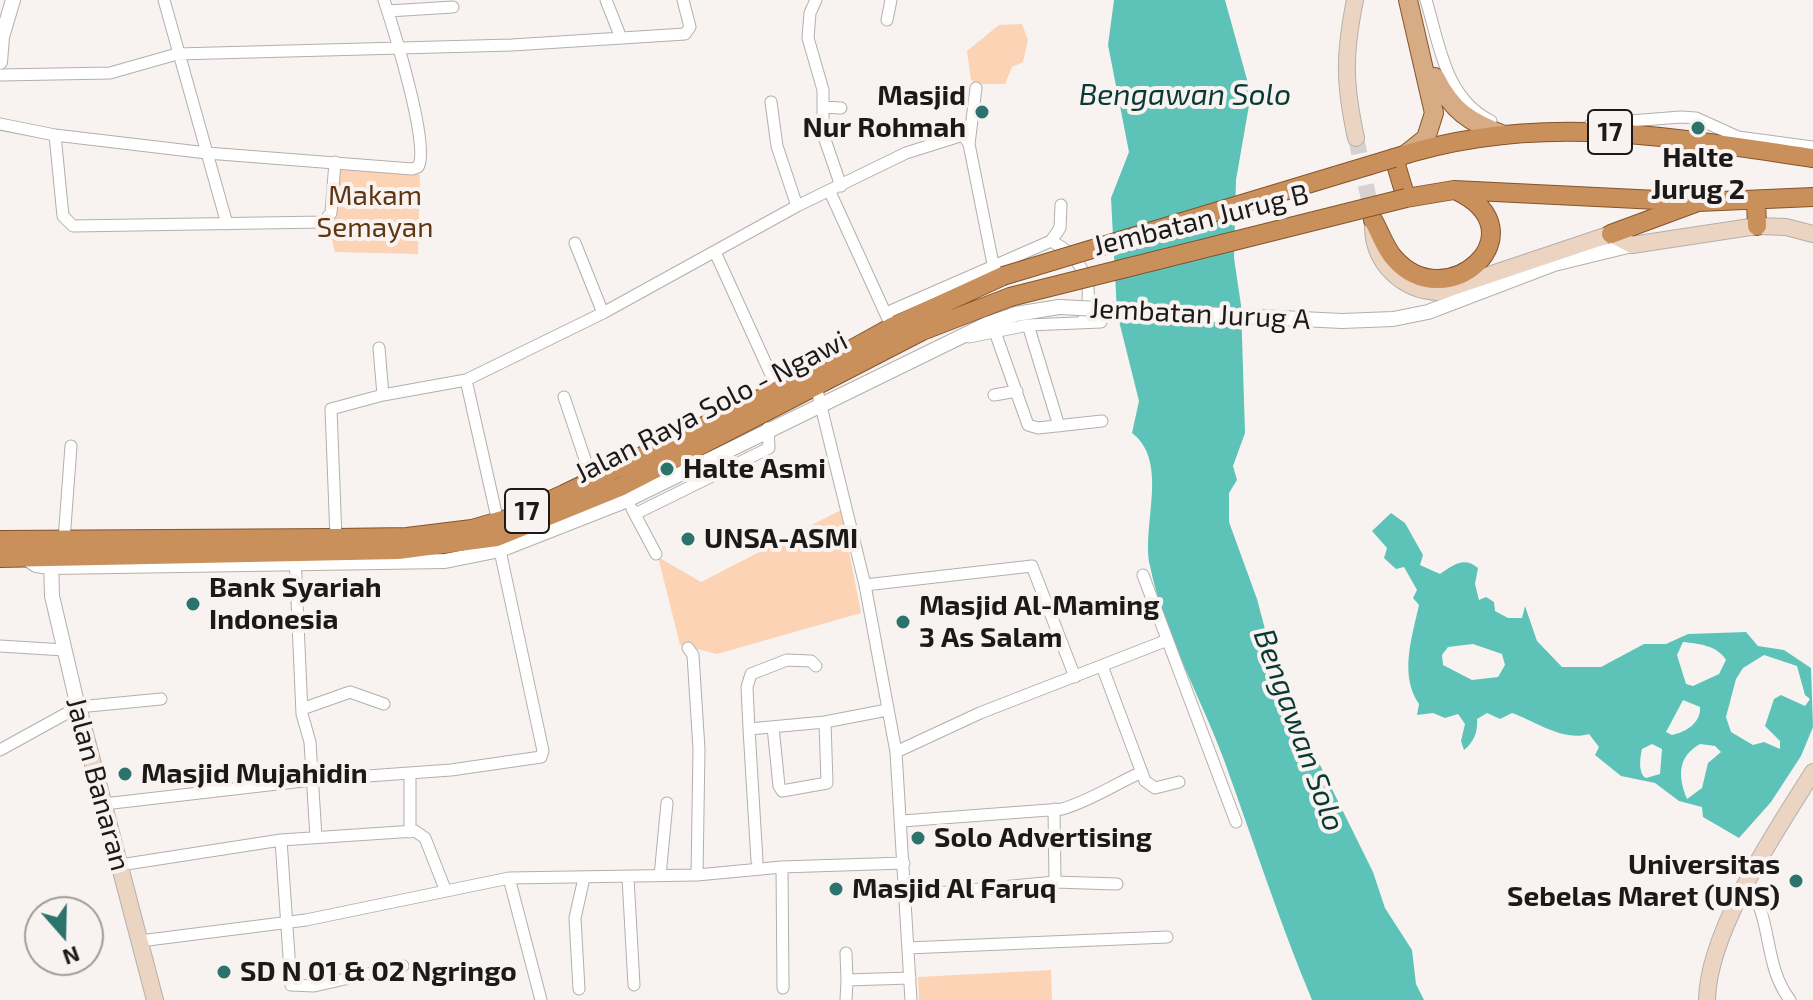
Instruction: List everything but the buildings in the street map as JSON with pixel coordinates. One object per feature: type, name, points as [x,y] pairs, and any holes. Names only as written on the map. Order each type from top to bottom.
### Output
[{"type":"highway","name":"17","points":[[998,270],[1400,156],[1504,135],[1644,133],[1749,144],[1813,158]]},
{"type":"highway","points":[[1400,156],[1406,198]]},
{"type":"highway","name":"17","points":[[1406,198],[1454,190],[1698,202],[1813,197]]},
{"type":"highway","points":[[1373,220],[1391,256],[1410,272],[1431,278],[1456,276],[1481,261],[1491,235],[1484,212],[1468,197],[1454,190]]},
{"type":"highway","name":"Jembatan Jurug B","points":[[1010,297],[1406,198]]},
{"type":"highway","points":[[1756,200],[1757,226]]},
{"type":"highway","points":[[1611,234],[1698,202]]},
{"type":"highway","name":"Jalan Raya Solo - Ngawi","points":[[0,558],[50,562],[399,556],[498,536],[569,517],[624,493],[818,395],[898,334],[998,270]]},
{"type":"highway","name":"Jalan Raya Solo - Ngawi","points":[[0,540],[407,537],[472,529],[498,536],[592,480],[778,390],[898,334],[1010,297]]},
{"type":"main road","points":[[1400,156],[1426,138],[1434,113],[1420,41],[1408,0]]},
{"type":"main road","points":[[1355,4],[1345,51],[1348,102],[1356,138]]},
{"type":"main road","points":[[1420,41],[1454,110],[1469,122],[1504,135]]},
{"type":"main road","points":[[1373,220],[1377,249],[1389,270],[1403,282],[1427,291],[1459,294],[1611,234],[1632,245],[1757,226],[1786,227],[1813,234]]},
{"type":"main road","name":"Jalan Banaran","points":[[78,707],[155,1000]]},
{"type":"main road","points":[[1707,1000],[1715,946],[1813,772]]},
{"type":"street","points":[[0,62],[1,36],[13,0]]},
{"type":"street","points":[[164,0],[227,224]]},
{"type":"street","points":[[606,0],[621,38]]},
{"type":"street","points":[[0,75],[110,73],[177,54],[399,48],[688,32],[690,23],[683,0]]},
{"type":"street","points":[[816,0],[807,30],[820,75],[823,134],[841,186]]},
{"type":"street","points":[[887,20],[891,0]]},
{"type":"street","points":[[1426,0],[1451,85],[1467,106],[1502,126],[1637,123],[1696,118],[1749,144],[1813,147]]},
{"type":"street","points":[[0,124],[55,135],[207,153],[412,169],[421,163],[413,105],[386,6],[453,7]]},
{"type":"street","points":[[976,88],[969,144],[998,270],[1051,241],[1060,228],[1061,205]]},
{"type":"street","points":[[771,102],[777,146],[797,206]]},
{"type":"street","points":[[823,107],[841,108]]},
{"type":"street","points":[[55,135],[63,216],[68,224],[227,224],[327,220],[331,213],[335,162]]},
{"type":"street","points":[[336,538],[329,412],[333,408],[383,395],[466,380],[603,313],[797,206],[906,153],[963,135],[969,144]]},
{"type":"street","points":[[830,192],[898,334]]},
{"type":"street","points":[[1051,241],[1072,254],[1085,273],[1088,299],[1079,322]]},
{"type":"street","points":[[575,243],[603,313]]},
{"type":"street","name":"Jembatan Jurug A","points":[[898,334],[960,339],[987,324],[1016,314],[1059,307],[1342,321],[1393,319],[1554,264],[1632,245]]},
{"type":"street","points":[[715,252],[778,390]]},
{"type":"street","points":[[960,339],[1028,325],[1101,322]]},
{"type":"street","points":[[1028,325],[1059,426]]},
{"type":"street","points":[[995,332],[1028,425],[1035,428],[1102,421]]},
{"type":"street","points":[[379,348],[383,395]]},
{"type":"street","points":[[104,804],[541,757],[543,751],[466,380]]},
{"type":"street","points":[[994,395],[1017,391]]},
{"type":"street","points":[[674,468],[768,428],[818,395],[865,585],[896,752],[911,1000]]},
{"type":"street","points":[[564,397],[592,480]]},
{"type":"street","points":[[635,514],[770,447],[768,428]]},
{"type":"street","points":[[64,540],[71,446]]},
{"type":"street","points":[[624,493],[656,554]]},
{"type":"street","points":[[295,559],[302,709],[309,735],[316,837]]},
{"type":"street","name":"Jalan Banaran","points":[[50,562],[64,650],[78,707]]},
{"type":"street","points":[[865,585],[1032,566],[1075,677]]},
{"type":"street","points":[[1143,575],[1165,641],[1236,822]]},
{"type":"street","points":[[896,752],[980,713],[1165,641]]},
{"type":"street","points":[[0,646],[64,650]]},
{"type":"street","points":[[688,648],[693,655],[699,749],[697,875]]},
{"type":"street","points":[[757,861],[747,687],[751,674],[787,660],[811,661],[816,666]]},
{"type":"street","points":[[1102,666],[1149,787],[1179,782]]},
{"type":"street","points":[[302,709],[350,692],[384,704]]},
{"type":"street","points":[[0,750],[13,746],[60,714],[78,707],[161,699]]},
{"type":"street","points":[[749,729],[825,722],[887,710]]},
{"type":"street","points":[[773,727],[782,791],[827,783],[825,722]]},
{"type":"street","points":[[902,821],[1054,809],[1082,803],[1090,795],[1142,772]]},
{"type":"street","points":[[410,773],[410,832]]},
{"type":"street","points":[[660,876],[667,803]]},
{"type":"street","points":[[1054,809],[1055,882]]},
{"type":"street","points":[[120,865],[281,840],[410,832],[425,838],[445,889]]},
{"type":"street","points":[[281,840],[290,981],[294,987],[403,966]]},
{"type":"street","points":[[140,941],[286,922],[509,878],[628,878],[782,867],[904,863]]},
{"type":"street","points":[[782,867],[783,988]]},
{"type":"street","points":[[509,878],[541,1000]]},
{"type":"street","points":[[579,989],[575,918],[584,878]]},
{"type":"street","points":[[628,878],[634,985]]},
{"type":"street","points":[[905,896],[1055,882],[1117,884]]},
{"type":"street","points":[[1748,885],[1759,902],[1769,957],[1790,1000]]},
{"type":"street","points":[[908,948],[1167,937]]},
{"type":"street","points":[[846,953],[846,1000]]},
{"type":"street","points":[[847,980],[910,978]]},
{"type":"green space","points":[[1022,24],[1028,40],[1023,62],[1012,67],[1005,84],[978,84],[971,80],[967,51],[999,25]]},
{"type":"green space","name":"Makam Semayan","points":[[337,170],[408,171],[420,175],[418,254],[335,252],[331,236]]},
{"type":"green space","points":[[841,510],[861,613],[717,654],[680,645],[658,557],[701,582]]},
{"type":"green space","points":[[1051,970],[1052,1000],[919,1000],[918,977]]},
{"type":"water","name":"Bengawan Solo","points":[[1114,0],[1225,0],[1251,94],[1236,180],[1234,258],[1241,305],[1245,433],[1233,466],[1237,480],[1229,493],[1229,522],[1257,599],[1279,682],[1373,872],[1385,908],[1412,950],[1416,984],[1424,1000],[1312,1000],[1215,736],[1173,640],[1156,591],[1148,550],[1152,495],[1150,460],[1143,445],[1132,433],[1139,401],[1117,313],[1111,198],[1129,152],[1108,45]]},
{"type":"water","points":[[1391,513],[1405,523],[1423,555],[1420,565],[1440,574],[1463,562],[1473,564],[1478,568],[1475,584],[1479,600],[1486,597],[1494,602],[1495,611],[1508,618],[1522,618],[1525,606],[1537,641],[1562,667],[1601,667],[1644,644],[1666,644],[1688,634],[1746,632],[1758,646],[1784,650],[1811,668],[1813,727],[1801,756],[1771,802],[1739,838],[1703,817],[1702,807],[1679,801],[1655,783],[1621,776],[1595,755],[1599,747],[1589,734],[1559,733],[1512,713],[1500,719],[1487,713],[1477,719],[1475,736],[1464,750],[1461,741],[1465,724],[1458,714],[1445,718],[1433,713],[1417,715],[1419,704],[1413,693],[1408,668],[1419,605],[1413,598],[1417,590],[1404,567],[1396,569],[1384,558],[1387,548],[1372,531]],"holes":[[[1683,642],[1713,648],[1726,660],[1719,674],[1693,686],[1686,684],[1677,655]],[[1473,644],[1502,654],[1505,665],[1498,677],[1472,680],[1443,665],[1442,655],[1448,647]],[[1764,655],[1797,666],[1805,695],[1810,699],[1805,706],[1781,695],[1774,699],[1765,726],[1780,741],[1780,749],[1764,742],[1753,745],[1731,732],[1726,717],[1736,679],[1743,668]],[[1683,700],[1700,707],[1698,718],[1692,726],[1672,735],[1666,732]],[[1652,744],[1662,749],[1660,774],[1646,778],[1640,765],[1642,749]],[[1700,744],[1715,746],[1721,752],[1708,763],[1702,788],[1687,799],[1681,775],[1687,755]]]},
{"type":"tunnel","points":[[1356,138],[1373,219]]},
{"type":"place","name":"Masjid Nur Rohmah","points":[[982,112]]},
{"type":"place","name":"Halte Jurug 2","points":[[1698,128]]},
{"type":"place","name":"Halte Asmi","points":[[667,469]]},
{"type":"place","name":"UNSA-ASMI","points":[[688,539]]},
{"type":"place","name":"Bank Syariah Indonesia","points":[[193,604]]},
{"type":"place","name":"Masjid Al-Maming 3 As Salam","points":[[903,622]]},
{"type":"place","name":"Masjid Mujahidin","points":[[125,774]]},
{"type":"place","name":"Solo Advertising","points":[[918,838]]},
{"type":"place","name":"Universitas Sebelas Maret (UNS)","points":[[1796,881]]},
{"type":"place","name":"Masjid Al Faruq","points":[[836,889]]},
{"type":"place","name":"SD N 01 & 02 Ngringo","points":[[224,972]]}]
